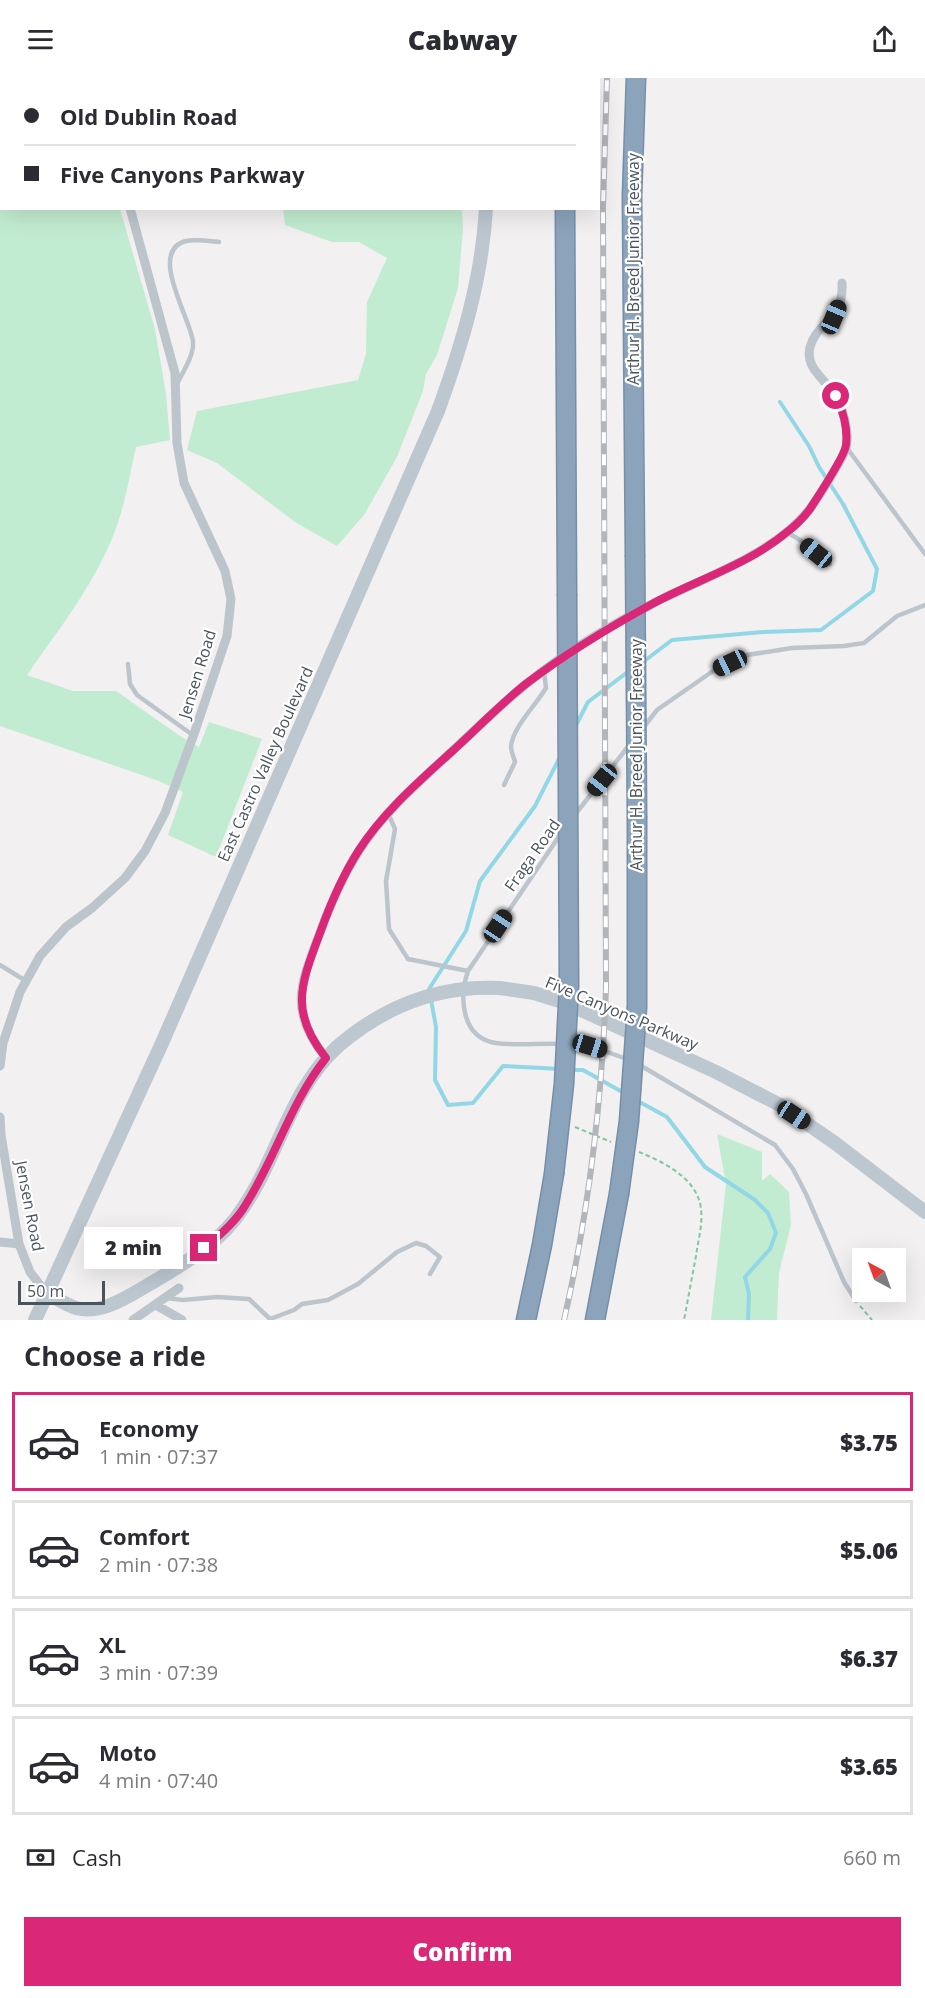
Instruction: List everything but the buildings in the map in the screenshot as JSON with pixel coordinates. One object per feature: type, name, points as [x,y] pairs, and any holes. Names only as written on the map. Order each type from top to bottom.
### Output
[{"type":"highway","name":"Arthur H. Breed Junior Freeway","points":[[595,1320],[619,1194],[631,1095],[636,1007],[637,818],[632,170],[636,78]]},
{"type":"highway","points":[[526,1320],[554,1174],[564,1084],[569,985],[565,210]]},
{"type":"main road","name":"East Castro Valley Boulevard","points":[[35,1320],[162,1043],[438,411],[468,322],[478,276],[486,210]]},
{"type":"main road","name":"Five Canyons Parkway","points":[[47,1294],[74,1307],[87,1310],[117,1303],[189,1261],[219,1236],[242,1210],[261,1179],[299,1098],[326,1058],[371,1021],[412,1001],[453,990],[500,988],[534,993],[566,1003],[750,1089],[809,1125],[925,1212]]},
{"type":"street","name":"Jensen Road","points":[[0,1066],[3,1043],[20,992],[40,956],[66,927],[92,908],[125,878],[145,851],[165,813],[194,736],[227,636],[231,599],[225,571],[184,483],[177,444],[175,373],[131,210]]},
{"type":"street","points":[[326,1058],[308,1033],[301,1003],[302,986],[322,927],[344,877],[359,850],[388,813],[413,786],[525,684],[590,639],[654,603],[761,550],[787,532],[808,511],[846,447],[846,429],[841,406],[833,392],[814,371],[810,360],[810,348],[816,335],[834,317],[843,296],[842,283]]},
{"type":"street","name":"Jensen Road","points":[[0,1117],[4,1177],[19,1244],[30,1272],[47,1294]]},
{"type":"street","points":[[0,1242],[19,1244]]},
{"type":"street","points":[[133,1320],[179,1288]]},
{"type":"street","points":[[156,1305],[182,1320]]},
{"type":"lane","points":[[176,387],[193,345],[190,326],[171,280],[169,265],[171,254],[176,247],[186,241],[219,242]]},
{"type":"lane","points":[[846,447],[925,554]]},
{"type":"lane","points":[[787,532],[830,564]]},
{"type":"lane","name":"Fraga Road","points":[[852,1295],[844,1282],[806,1194],[793,1169],[775,1145],[654,1072],[619,1054],[590,1046],[502,1044],[486,1040],[470,1026],[464,1014],[463,993],[468,971],[548,852],[657,710],[712,671],[747,655],[792,648],[864,643],[897,616],[925,605]]},
{"type":"lane","points":[[128,664],[130,684],[137,695],[194,736]]},
{"type":"lane","points":[[504,785],[516,762],[511,748],[519,723],[536,704],[546,688],[544,672]]},
{"type":"lane","points":[[388,813],[395,828],[387,881],[389,929],[408,959],[468,971]]},
{"type":"lane","points":[[0,964],[26,981]]},
{"type":"lane","points":[[166,1298],[249,1299],[270,1319],[294,1310],[302,1304],[328,1300],[358,1284],[397,1252],[416,1243],[426,1246],[440,1257],[430,1274]]},
{"type":"path","points":[[572,1125],[578,1130],[610,1142]]},
{"type":"path","points":[[632,1150],[670,1166],[684,1177],[694,1191],[701,1208],[701,1226],[684,1320]]},
{"type":"path","points":[[857,1302],[872,1320]]},
{"type":"green space","points":[[0,210],[120,210],[155,329],[166,394],[170,440],[136,447],[119,518],[103,559],[72,610],[27,675],[73,691],[116,691],[199,747],[209,722],[262,739],[216,857],[168,835],[183,792],[159,781],[0,726]]},
{"type":"green space","points":[[283,210],[462,210],[463,229],[458,288],[437,355],[426,374],[423,391],[397,457],[364,515],[337,546],[295,522],[217,463],[187,450],[197,411],[358,380],[366,354],[367,302],[387,258],[359,242],[332,242],[285,225]]},
{"type":"green space","points":[[717,1134],[762,1152],[762,1181],[770,1174],[789,1192],[791,1225],[779,1273],[777,1320],[711,1320],[726,1184]]},
{"type":"waterway","points":[[643,662],[672,640],[763,632],[821,630],[873,591],[877,569],[843,504],[780,402]]},
{"type":"waterway","points":[[575,727],[588,702],[629,671]]},
{"type":"waterway","points":[[561,755],[535,806],[480,881],[466,931],[429,989],[436,1027],[435,1080],[448,1105],[473,1103],[503,1066],[561,1069]]},
{"type":"waterway","points":[[571,1070],[583,1070],[624,1093]]},
{"type":"waterway","points":[[636,1100],[667,1117],[705,1167],[755,1200],[768,1213],[776,1233],[770,1249],[745,1277],[749,1294],[748,1320]]},
{"type":"railway","points":[[564,1320],[581,1238],[593,1155],[598,1114],[606,988],[603,206],[607,78]]},
{"type":"route","points":[[204,1248],[219,1236],[242,1210],[261,1179],[303,1090],[326,1058],[308,1033],[303,1018],[302,986],[322,927],[344,877],[376,826],[413,786],[525,684],[557,661],[590,639],[654,603],[761,550],[787,532],[808,511],[846,447],[846,429],[841,406],[836,396]]}]
